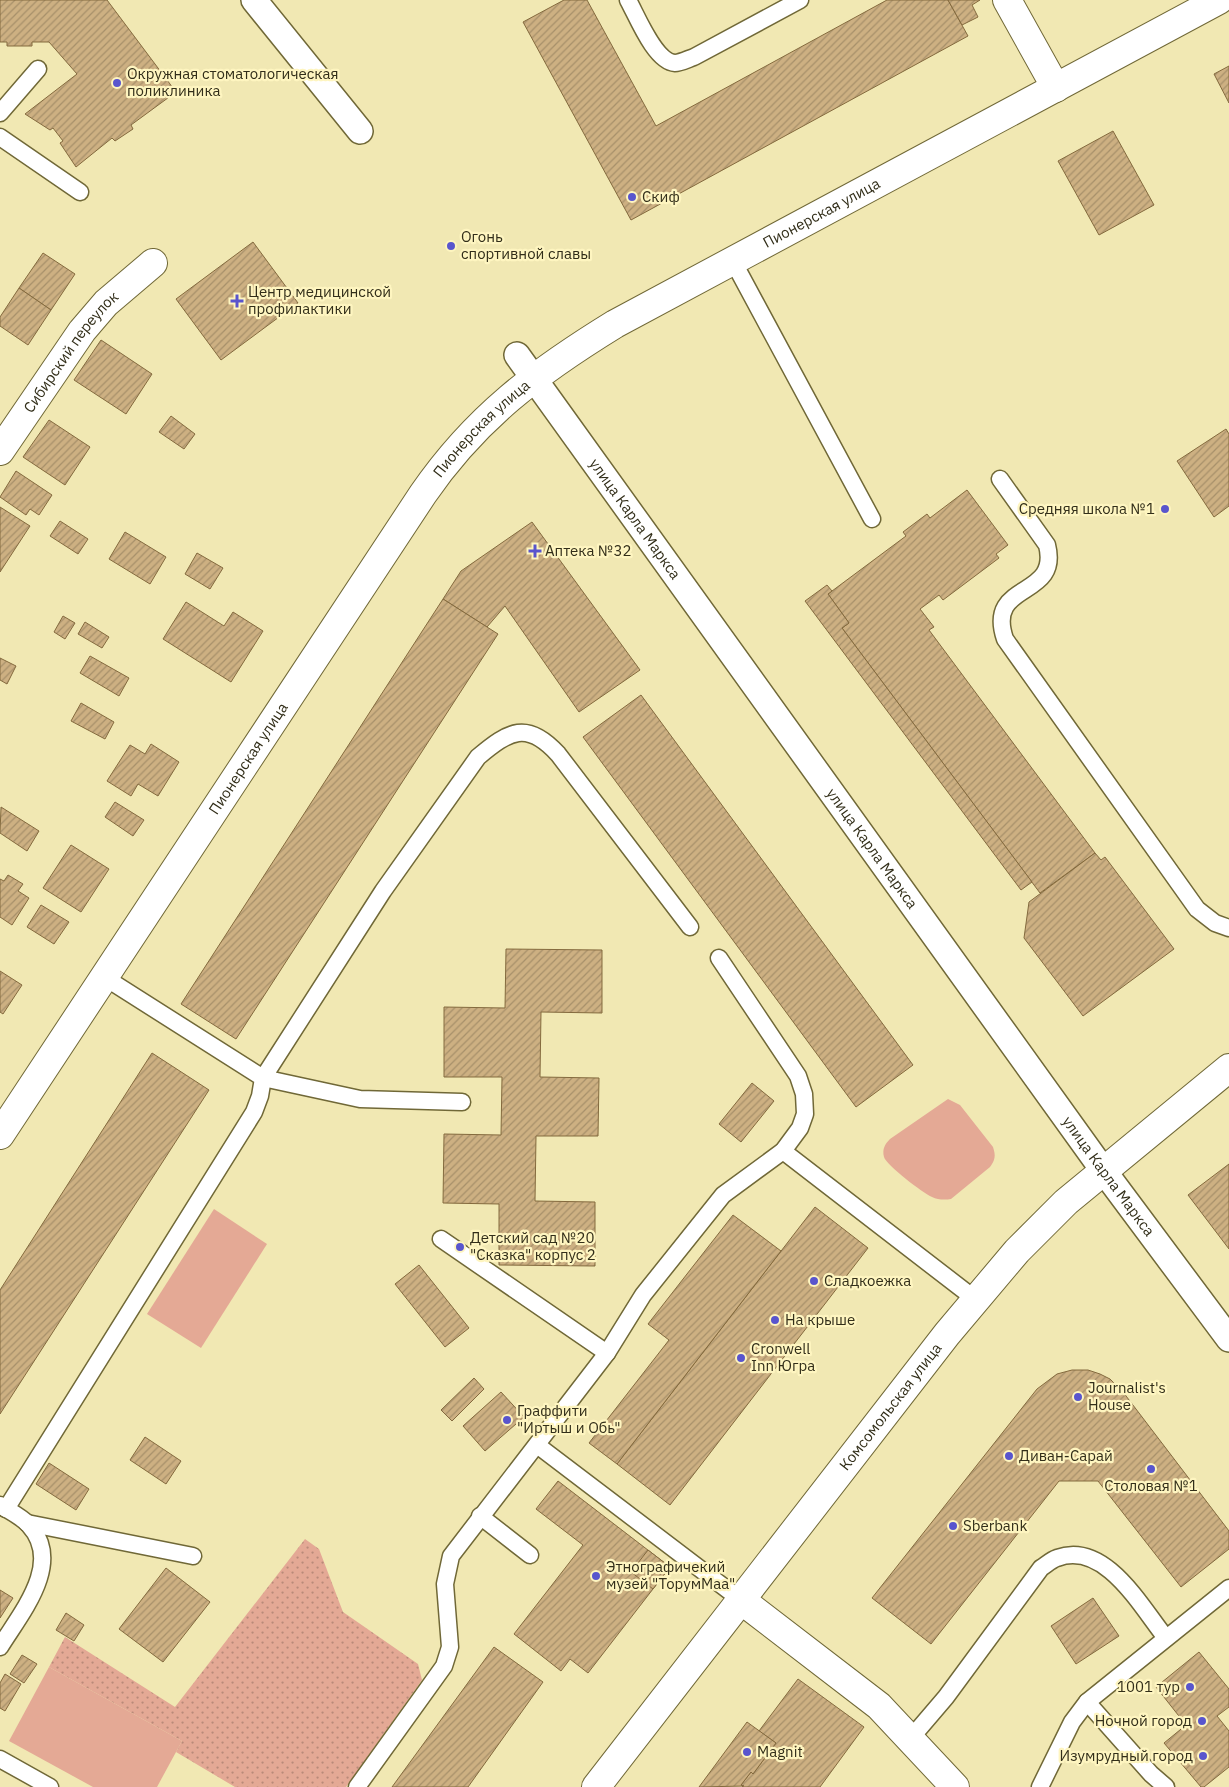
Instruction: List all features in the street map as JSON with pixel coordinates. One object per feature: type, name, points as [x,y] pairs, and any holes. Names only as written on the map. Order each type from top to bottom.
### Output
[{"type":"street","points":[[254,0],[360,131]]},
{"type":"street","points":[[1007,0],[1056,88]]},
{"type":"street","name":"Пионерская улица","points":[[0,1135],[442,466],[469,434],[534,377],[567,353],[615,324],[1219,0]]},
{"type":"street","name":"Сибирский переулок","points":[[0,451],[82,331],[106,303],[153,263]]},
{"type":"street","name":"улица Карла Маркса","points":[[518,355],[1103,1170],[1229,1339]]},
{"type":"street","name":"Комсомольская улица","points":[[596,1787],[975,1299],[1017,1251],[1066,1202],[1103,1170],[1229,1068]]},
{"type":"street","points":[[740,1600],[879,1706],[911,1738],[954,1787]]},
{"type":"lane","points":[[628,0],[656,52],[667,61],[675,63],[694,57],[800,0]]},
{"type":"lane","points":[[0,113],[38,69]]},
{"type":"lane","points":[[0,137],[80,192]]},
{"type":"lane","points":[[733,261],[872,519]]},
{"type":"lane","points":[[1000,479],[1047,545],[1050,556],[1048,569],[1040,579],[1006,603],[1001,613],[1000,625],[1005,639],[1197,909],[1216,923],[1229,928]]},
{"type":"lane","points":[[193,1556],[82,1536],[28,1523],[3,1507],[254,1112],[260,1096],[263,1078],[383,891],[478,757],[498,740],[515,733],[528,733],[544,738],[690,927]]},
{"type":"lane","points":[[357,1787],[444,1666],[450,1647],[445,1584],[451,1556],[480,1516],[608,1354],[643,1295],[723,1195],[783,1151],[800,1128],[805,1114],[804,1094],[798,1076],[719,958]]},
{"type":"lane","points":[[104,977],[263,1078],[360,1099],[462,1102]]},
{"type":"lane","points":[[783,1151],[975,1299]]},
{"type":"lane","points":[[441,1239],[608,1354]]},
{"type":"lane","points":[[536,1445],[740,1600]]},
{"type":"lane","points":[[480,1516],[530,1555]]},
{"type":"lane","points":[[0,1647],[40,1578],[43,1561],[40,1546],[36,1534],[28,1523]]},
{"type":"lane","points":[[911,1738],[946,1696],[1041,1568],[1057,1558],[1078,1555],[1096,1559],[1110,1568],[1166,1638]]},
{"type":"lane","points":[[1040,1787],[1072,1722],[1087,1702],[1229,1588]]},
{"type":"lane","points":[[1087,1702],[1150,1774],[1166,1787]]},
{"type":"lane","points":[[0,1759],[50,1787]]},
{"type":"shaded area","points":[[948,1099],[960,1105],[993,1147],[995,1155],[990,1167],[951,1199],[942,1200],[927,1194],[905,1178],[886,1161],[883,1152],[885,1145],[890,1139]]},
{"type":"shaded area","points":[[214,1209],[267,1244],[201,1348],[147,1314]]},
{"type":"shaded area","points":[[305,1539],[319,1549],[343,1612],[418,1664],[422,1680],[346,1787],[235,1787],[176,1752],[182,1741],[49,1667],[65,1637],[175,1707]]},
{"type":"shaded area","points":[[49,1667],[182,1741],[157,1787],[93,1787],[9,1741]]},
{"type":"building","name":"Окружная стоматологическая поликлиника","points":[[0,0],[107,0],[176,92],[131,125],[133,129],[115,141],[112,138],[76,167],[60,143],[63,141],[53,128],[50,130],[25,114],[77,74],[49,42],[32,42],[32,46],[7,46],[7,42],[0,42]]},
{"type":"building","points":[[564,0],[587,0],[656,126],[887,0],[948,0],[968,36],[631,220],[523,22]]},
{"type":"building","points":[[948,0],[980,0],[972,5],[978,17],[962,25]]},
{"type":"building","points":[[1229,66],[1229,103],[1214,74]]},
{"type":"building","points":[[1113,131],[1154,205],[1099,235],[1058,161]]},
{"type":"building","name":"Центр медицинской профилактики","points":[[253,242],[298,303],[221,360],[176,299]]},
{"type":"building","points":[[43,253],[75,274],[51,310],[19,288]]},
{"type":"building","points":[[19,288],[51,310],[28,345],[0,326],[0,317]]},
{"type":"building","points":[[101,340],[152,374],[126,414],[74,380]]},
{"type":"building","points":[[171,416],[195,434],[184,449],[159,432]]},
{"type":"building","points":[[49,420],[90,447],[65,485],[23,457]]},
{"type":"building","points":[[1226,429],[1229,434],[1229,506],[1214,517],[1177,461]]},
{"type":"building","points":[[16,471],[52,495],[39,515],[30,509],[26,515],[0,497]]},
{"type":"building","points":[[967,490],[1008,545],[996,554],[999,558],[943,600],[939,595],[920,609],[934,627],[929,630],[1095,853],[1040,893],[842,628],[849,623],[828,594],[906,536],[903,532],[927,514],[930,518]]},
{"type":"building","points":[[0,507],[30,526],[0,572]]},
{"type":"building","points":[[60,521],[88,539],[78,554],[50,536]]},
{"type":"building","points":[[532,522],[640,670],[579,712],[505,606],[487,627],[443,599],[461,571]]},
{"type":"building","points":[[125,532],[166,557],[150,584],[109,559]]},
{"type":"building","points":[[197,553],[223,568],[210,589],[185,574]]},
{"type":"building","points":[[827,585],[832,591],[828,594],[849,623],[842,628],[1032,882],[1021,890],[805,601]]},
{"type":"building","points":[[443,599],[498,634],[236,1039],[181,1004]]},
{"type":"building","points":[[186,602],[224,626],[233,612],[263,631],[231,682],[163,639]]},
{"type":"building","points":[[63,616],[75,623],[65,639],[54,632]]},
{"type":"building","points":[[85,622],[109,637],[102,648],[78,634]]},
{"type":"building","points":[[90,656],[129,678],[119,696],[80,673]]},
{"type":"building","points":[[0,658],[16,666],[7,684],[0,680]]},
{"type":"building","points":[[641,695],[913,1065],[856,1107],[583,737]]},
{"type":"building","points":[[81,703],[114,722],[105,739],[71,721]]},
{"type":"building","points":[[151,744],[179,762],[158,796],[138,784],[131,796],[107,781],[130,745],[145,754]]},
{"type":"building","points":[[115,802],[144,820],[133,836],[105,817]]},
{"type":"building","points":[[1,807],[39,831],[27,851],[0,833]]},
{"type":"building","points":[[71,845],[109,869],[81,912],[43,888]]},
{"type":"building","points":[[1095,853],[1101,860],[1105,857],[1174,949],[1083,1016],[1024,938],[1029,902]]},
{"type":"building","points":[[8,875],[23,884],[18,891],[29,898],[12,925],[0,917],[0,879],[4,881]]},
{"type":"building","points":[[41,905],[69,922],[54,944],[27,927]]},
{"type":"building","points":[[506,949],[602,950],[602,1013],[541,1012],[540,1077],[599,1078],[598,1136],[536,1136],[535,1201],[595,1202],[595,1266],[499,1265],[499,1204],[443,1203],[444,1134],[501,1135],[502,1077],[444,1077],[444,1007],[505,1008]]},
{"type":"building","points":[[0,971],[22,985],[3,1014],[0,1012]]},
{"type":"building","points":[[152,1053],[209,1090],[0,1414],[0,1290]]},
{"type":"building","points":[[752,1083],[774,1101],[741,1142],[719,1124]]},
{"type":"building","points":[[1229,1164],[1229,1249],[1188,1195]]},
{"type":"building","name":"Cronwell Inn Югра","points":[[815,1207],[868,1248],[670,1505],[617,1464]]},
{"type":"building","points":[[733,1215],[781,1251],[617,1464],[589,1443],[669,1340],[648,1324]]},
{"type":"building","points":[[419,1265],[469,1328],[445,1347],[395,1284]]},
{"type":"building","points":[[1072,1370],[1088,1370],[1100,1374],[1110,1379],[1123,1392],[1229,1531],[1229,1549],[1181,1587],[1098,1481],[1059,1481],[931,1644],[872,1598],[1037,1389],[1057,1374]]},
{"type":"building","points":[[474,1378],[484,1389],[452,1421],[441,1410]]},
{"type":"building","points":[[501,1392],[524,1417],[485,1451],[463,1426]]},
{"type":"building","points":[[145,1437],[181,1461],[166,1484],[130,1460]]},
{"type":"building","points":[[49,1463],[89,1489],[76,1510],[36,1484]]},
{"type":"building","points":[[558,1481],[670,1567],[588,1673],[570,1659],[561,1671],[514,1634],[583,1545],[536,1509]]},
{"type":"building","points":[[648,1550],[670,1567],[653,1589],[631,1572]]},
{"type":"building","points":[[166,1568],[210,1602],[163,1662],[119,1629]]},
{"type":"building","points":[[0,1590],[13,1598],[0,1618]]},
{"type":"building","points":[[1093,1598],[1119,1636],[1076,1664],[1051,1626]]},
{"type":"building","points":[[66,1613],[84,1625],[74,1641],[56,1630]]},
{"type":"building","points":[[494,1647],[543,1682],[468,1787],[392,1787]]},
{"type":"building","name":"Ночной город","points":[[1199,1652],[1229,1689],[1229,1707],[1217,1716],[1229,1731],[1229,1767],[1204,1787],[1201,1787],[1164,1743],[1186,1725],[1156,1687]]},
{"type":"building","points":[[22,1655],[37,1664],[24,1683],[10,1674]]},
{"type":"building","points":[[5,1674],[21,1684],[5,1711],[0,1708],[0,1683]]},
{"type":"building","points":[[798,1679],[864,1727],[820,1787],[743,1787],[741,1785],[751,1772],[753,1774],[776,1743],[759,1731]]},
{"type":"building","points":[[747,1722],[776,1743],[753,1774],[751,1772],[741,1785],[744,1786],[699,1787]]},
{"type":"place","name":"Окружная стоматологическая поликлиника","points":[[117,83]]},
{"type":"place","name":"Скиф","points":[[632,197]]},
{"type":"place","name":"Огонь спортивной славы","points":[[451,246]]},
{"type":"place","name":"Центр медицинской профилактики","points":[[237,301]]},
{"type":"place","name":"Средняя школа №1","points":[[1165,509]]},
{"type":"place","name":"Аптека №32","points":[[535,551]]},
{"type":"place","name":"Детский сад №20 \"Сказка\" корпус 2","points":[[460,1247]]},
{"type":"place","name":"Сладкоежка","points":[[814,1281]]},
{"type":"place","name":"На крыше","points":[[775,1320]]},
{"type":"place","name":"Cronwell Inn Югра","points":[[741,1358]]},
{"type":"place","name":"Journalist's House","points":[[1078,1397]]},
{"type":"place","name":"Граффити \"Иртыш и Обь\"","points":[[507,1420]]},
{"type":"place","name":"Диван-Сарай","points":[[1009,1456]]},
{"type":"place","name":"Столовая №1","points":[[1151,1469]]},
{"type":"place","name":"Sberbank","points":[[953,1526]]},
{"type":"place","name":"Этнографичекий музей \"ТорумМаа\"","points":[[596,1576]]},
{"type":"place","name":"1001 тур","points":[[1190,1687]]},
{"type":"place","name":"Ночной город","points":[[1202,1721]]},
{"type":"place","name":"Magnit","points":[[747,1752]]},
{"type":"place","name":"Изумрудный город","points":[[1203,1756]]}]
